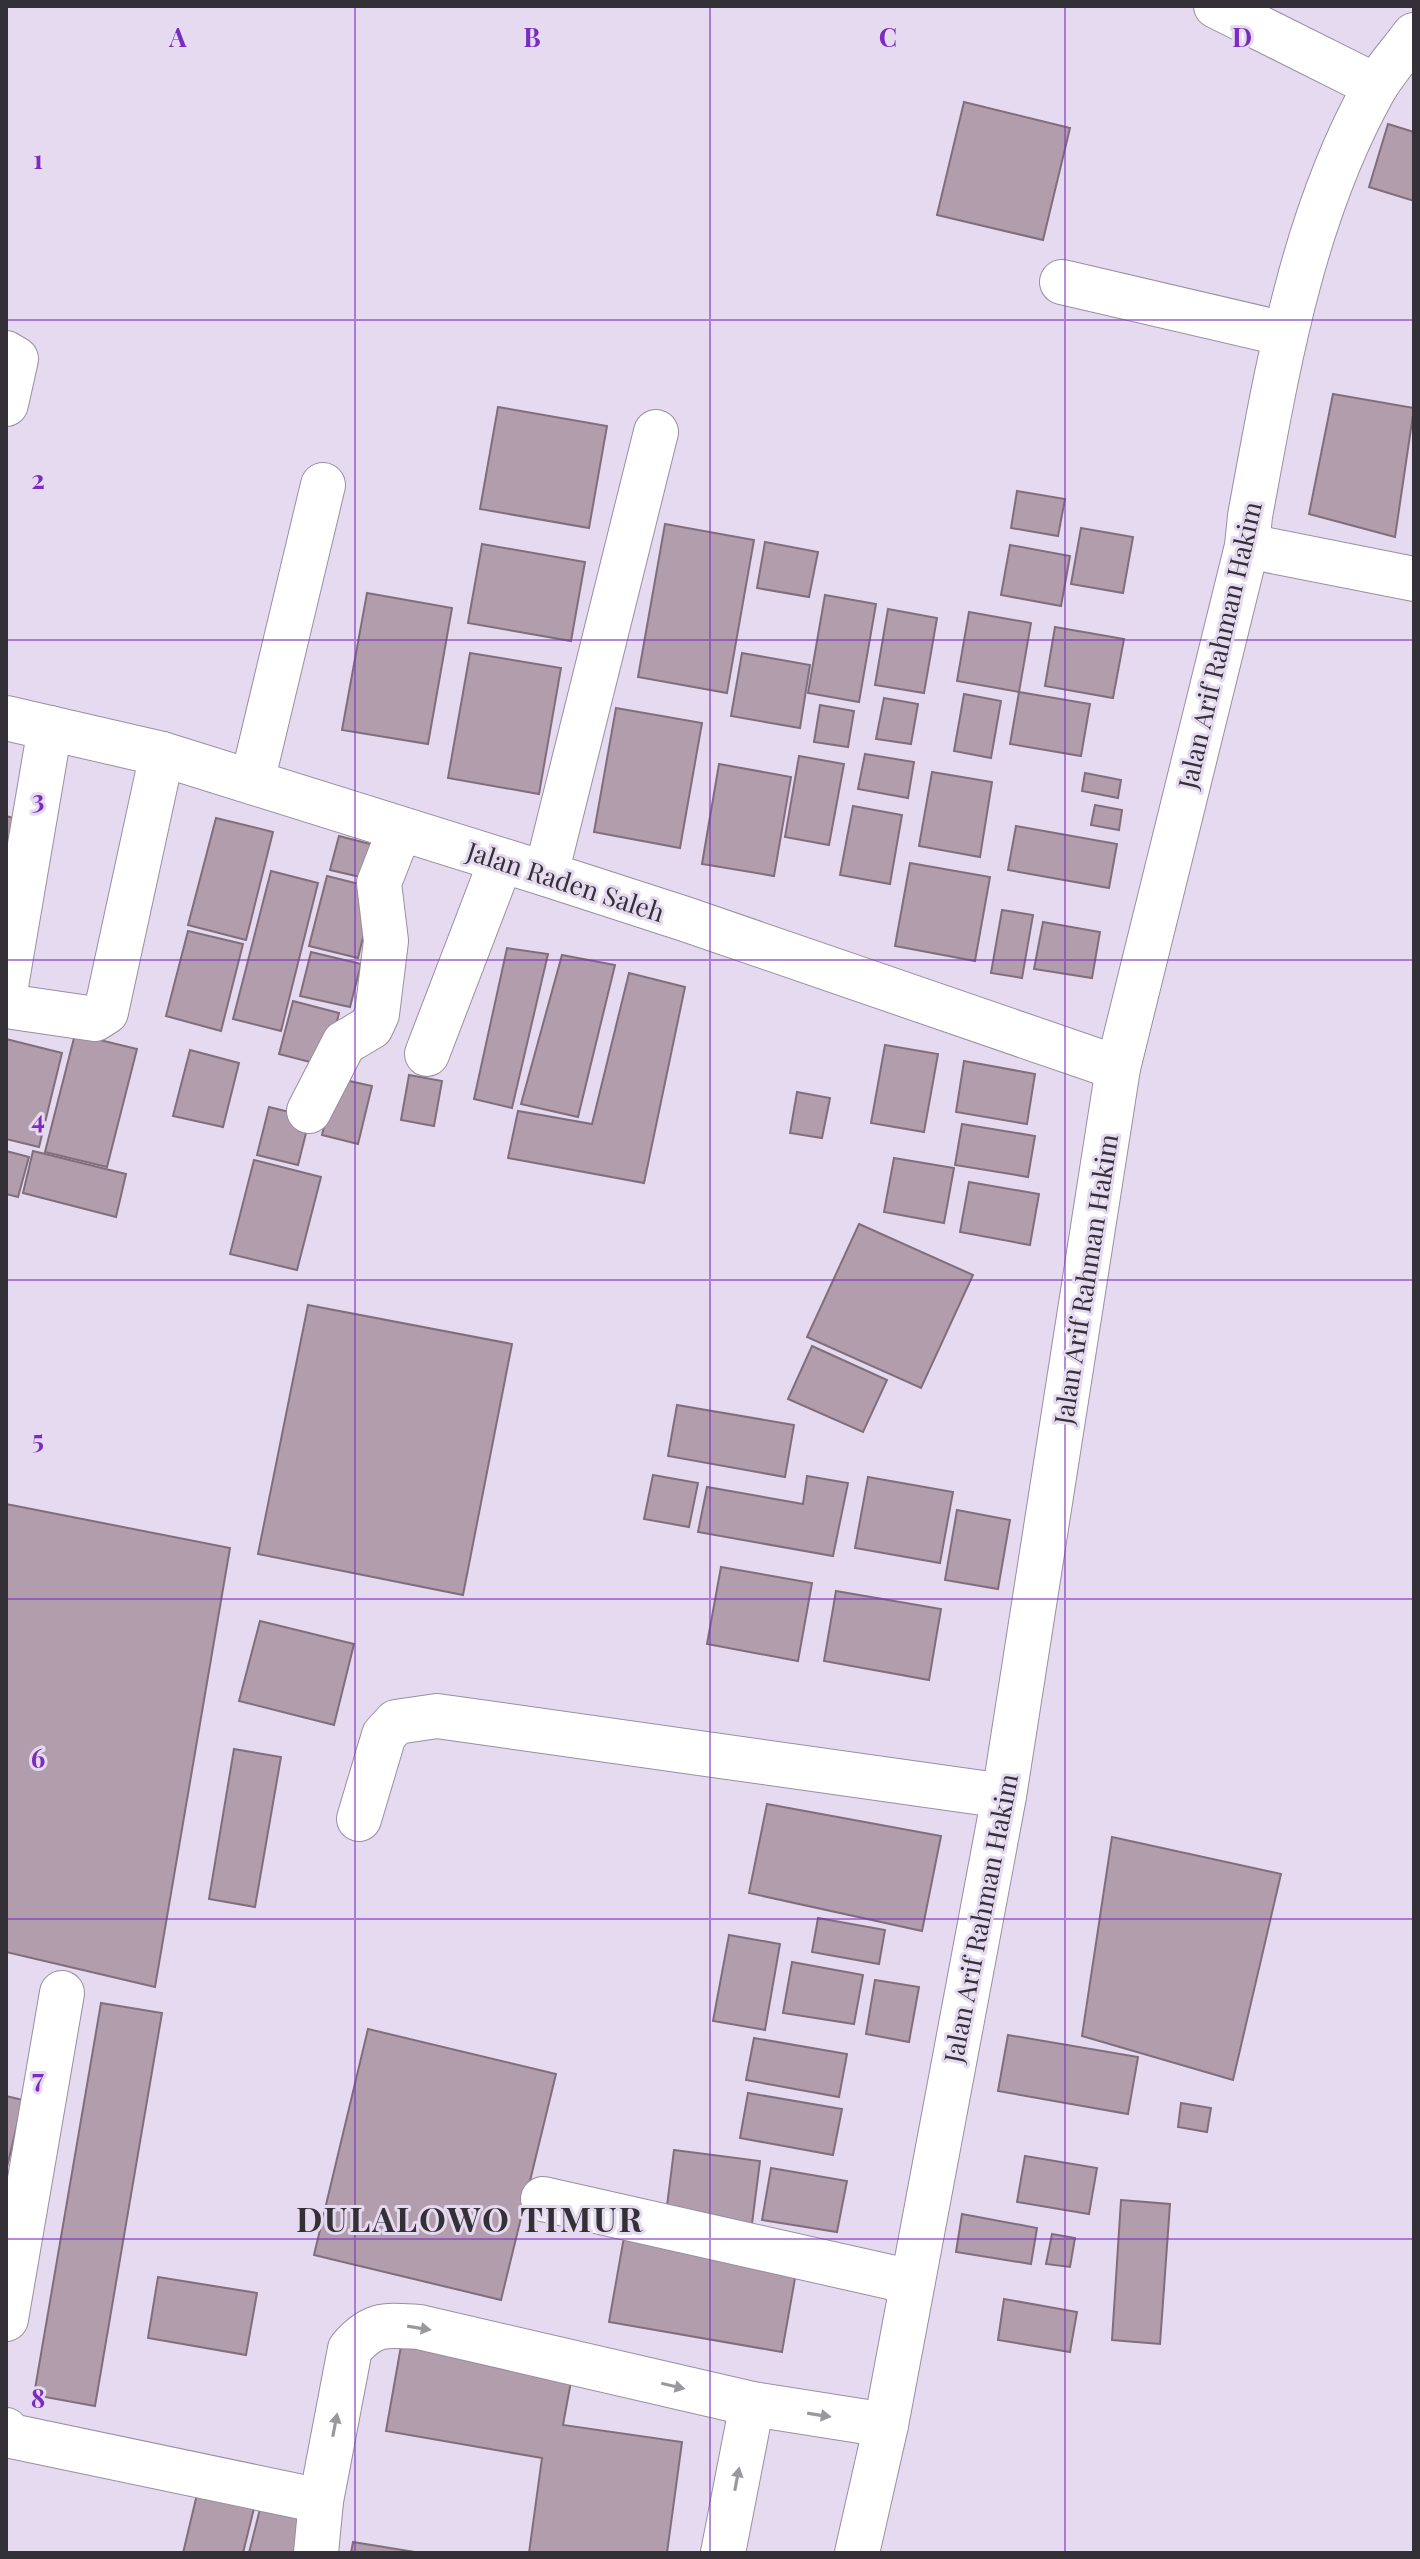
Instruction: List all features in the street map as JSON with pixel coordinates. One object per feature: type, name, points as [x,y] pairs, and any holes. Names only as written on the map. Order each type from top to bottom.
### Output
[{"type":"street","points":[[1216,6],[1376,86]]},
{"type":"street","name":"Jalan Arif Rahman Hakim","points":[[857,2553],[886,2425],[1004,1796],[1118,1068],[1247,546],[1252,502],[1285,334],[1311,238],[1352,133],[1376,86],[1414,35]]},
{"type":"street","points":[[1062,282],[1285,334]]},
{"type":"street","points":[[6,353],[16,359],[6,404]]},
{"type":"street","points":[[546,874],[656,432]]},
{"type":"street","points":[[252,782],[323,485]]},
{"type":"street","points":[[1247,546],[1414,579]]},
{"type":"street","name":"Jalan Raden Saleh","points":[[6,718],[162,754],[546,874],[1118,1068]]},
{"type":"street","points":[[6,986],[50,728]]},
{"type":"street","points":[[6,993],[13,1007],[95,1019],[106,1012],[162,754]]},
{"type":"street","points":[[309,1111],[344,1043],[371,1027],[377,1014],[386,941],[379,883],[400,829]]},
{"type":"street","points":[[427,1054],[501,861]]},
{"type":"street","points":[[359,1819],[384,1735],[396,1722],[437,1716],[1004,1796]]},
{"type":"street","points":[[6,2319],[62,1993]]},
{"type":"street","points":[[543,2199],[912,2282]]},
{"type":"street","points":[[316,2553],[321,2501],[350,2349],[363,2334],[377,2326],[419,2327],[752,2404],[886,2425]]},
{"type":"street","points":[[723,2553],[752,2404]]},
{"type":"street","points":[[6,2430],[11,2436],[321,2501]]},
{"type":"building","points":[[964,102],[1070,128],[1043,240],[937,215]]},
{"type":"building","points":[[1388,124],[1414,132],[1414,201],[1369,187]]},
{"type":"building","points":[[1333,394],[1414,408],[1395,537],[1309,514]]},
{"type":"building","points":[[498,407],[607,426],[589,528],[480,509]]},
{"type":"building","points":[[1017,491],[1065,499],[1058,536],[1011,528]]},
{"type":"building","points":[[665,524],[754,540],[727,693],[638,677]]},
{"type":"building","points":[[1081,528],[1133,537],[1123,593],[1071,584]]},
{"type":"building","points":[[765,542],[818,552],[809,597],[757,588]]},
{"type":"building","points":[[482,544],[585,562],[571,641],[468,623]]},
{"type":"building","points":[[1010,545],[1070,556],[1061,606],[1001,595]]},
{"type":"building","points":[[367,593],[452,608],[428,744],[342,730]]},
{"type":"building","points":[[825,595],[876,604],[859,702],[808,693]]},
{"type":"building","points":[[888,609],[937,618],[924,693],[875,685]]},
{"type":"building","points":[[969,612],[1031,623],[1019,692],[957,681]]},
{"type":"building","points":[[1055,627],[1124,639],[1113,698],[1045,686]]},
{"type":"building","points":[[470,653],[561,668],[539,794],[448,778]]},
{"type":"building","points":[[742,653],[810,665],[800,728],[731,716]]},
{"type":"building","points":[[1019,692],[1090,704],[1081,756],[1010,744]]},
{"type":"building","points":[[964,694],[1001,701],[991,758],[954,751]]},
{"type":"building","points":[[884,698],[918,704],[911,744],[876,739]]},
{"type":"building","points":[[820,705],[854,711],[848,747],[814,742]]},
{"type":"building","points":[[616,708],[702,723],[680,848],[594,832]]},
{"type":"building","points":[[865,754],[914,762],[908,798],[858,789]]},
{"type":"building","points":[[799,756],[844,764],[829,845],[785,837]]},
{"type":"building","points":[[719,764],[791,777],[774,876],[702,864]]},
{"type":"building","points":[[932,772],[992,782],[980,857],[919,846]]},
{"type":"building","points":[[1085,773],[1121,780],[1118,798],[1082,791]]},
{"type":"building","points":[[1095,805],[1122,810],[1119,830],[1091,825]]},
{"type":"building","points":[[853,806],[902,815],[890,884],[840,875]]},
{"type":"building","points":[[6,816],[17,819],[6,864]]},
{"type":"building","points":[[216,818],[273,832],[246,940],[188,925]]},
{"type":"building","points":[[1016,826],[1117,844],[1109,888],[1008,870]]},
{"type":"building","points":[[339,836],[378,846],[369,879],[330,870]]},
{"type":"building","points":[[910,863],[990,877],[975,961],[895,946]]},
{"type":"building","points":[[271,871],[318,883],[281,1031],[233,1019]]},
{"type":"building","points":[[327,876],[375,888],[358,958],[309,946]]},
{"type":"building","points":[[1002,910],[1033,915],[1022,978],[991,973]]},
{"type":"building","points":[[1043,922],[1100,932],[1092,978],[1034,969]]},
{"type":"building","points":[[188,931],[243,944],[221,1031],[166,1016]]},
{"type":"building","points":[[507,948],[548,954],[512,1108],[474,1099]]},
{"type":"building","points":[[311,952],[361,964],[350,1007],[300,996]]},
{"type":"building","points":[[562,955],[615,965],[578,1117],[521,1104]]},
{"type":"building","points":[[629,973],[685,987],[644,1183],[508,1158],[518,1111],[592,1124]]},
{"type":"building","points":[[293,1001],[339,1013],[326,1066],[279,1054]]},
{"type":"building","points":[[75,1034],[137,1049],[107,1167],[45,1152]]},
{"type":"building","points":[[6,1039],[62,1053],[39,1147],[6,1139]]},
{"type":"building","points":[[885,1045],[938,1054],[924,1132],[871,1123]]},
{"type":"building","points":[[190,1050],[239,1063],[223,1127],[173,1116]]},
{"type":"building","points":[[964,1061],[1035,1074],[1027,1124],[956,1112]]},
{"type":"building","points":[[409,1075],[442,1081],[434,1126],[401,1120]]},
{"type":"building","points":[[336,1078],[372,1086],[358,1144],[322,1135]]},
{"type":"building","points":[[797,1092],[830,1098],[822,1138],[790,1133]]},
{"type":"building","points":[[269,1107],[310,1117],[298,1165],[257,1155]]},
{"type":"building","points":[[962,1124],[1035,1136],[1028,1177],[955,1165]]},
{"type":"building","points":[[6,1151],[29,1157],[18,1197],[6,1194]]},
{"type":"building","points":[[33,1151],[126,1174],[116,1217],[23,1193]]},
{"type":"building","points":[[894,1158],[954,1168],[944,1223],[884,1212]]},
{"type":"building","points":[[254,1160],[321,1177],[297,1270],[230,1254]]},
{"type":"building","points":[[969,1182],[1039,1194],[1030,1245],[960,1232]]},
{"type":"building","points":[[859,1224],[973,1275],[921,1388],[807,1337]]},
{"type":"building","points":[[308,1305],[512,1344],[463,1595],[258,1554]]},
{"type":"building","points":[[812,1346],[887,1380],[863,1432],[788,1399]]},
{"type":"building","points":[[677,1405],[794,1425],[785,1477],[668,1456]]},
{"type":"building","points":[[653,1475],[698,1483],[689,1527],[644,1519]]},
{"type":"building","points":[[807,1476],[848,1483],[833,1556],[698,1532],[707,1487],[803,1504]]},
{"type":"building","points":[[868,1477],[953,1492],[940,1563],[855,1548]]},
{"type":"building","points":[[6,1504],[230,1548],[155,1987],[6,1952]]},
{"type":"building","points":[[957,1510],[1010,1520],[998,1589],[945,1580]]},
{"type":"building","points":[[721,1567],[812,1583],[798,1661],[707,1644]]},
{"type":"building","points":[[836,1591],[941,1609],[929,1680],[824,1661]]},
{"type":"building","points":[[260,1621],[354,1644],[334,1725],[239,1701]]},
{"type":"building","points":[[234,1749],[281,1757],[255,1907],[209,1899]]},
{"type":"building","points":[[767,1804],[941,1836],[922,1931],[749,1893]]},
{"type":"building","points":[[1112,1837],[1281,1874],[1233,2080],[1082,2036]]},
{"type":"building","points":[[818,1918],[885,1930],[879,1964],[812,1952]]},
{"type":"building","points":[[729,1935],[780,1944],[765,2030],[713,2021]]},
{"type":"building","points":[[792,1962],[863,1975],[854,2024],[783,2013]]},
{"type":"building","points":[[875,1980],[919,1987],[909,2042],[866,2034]]},
{"type":"building","points":[[101,2003],[162,2013],[95,2406],[34,2395]]},
{"type":"building","points":[[368,2029],[556,2074],[501,2300],[314,2255]]},
{"type":"building","points":[[1008,2035],[1138,2057],[1128,2114],[998,2091]]},
{"type":"building","points":[[754,2038],[847,2054],[839,2097],[746,2080]]},
{"type":"building","points":[[748,2093],[842,2109],[833,2155],[740,2138]]},
{"type":"building","points":[[6,2096],[23,2100],[6,2171]]},
{"type":"building","points":[[1181,2103],[1211,2108],[1207,2132],[1178,2127]]},
{"type":"building","points":[[674,2150],[760,2161],[752,2224],[666,2214]]},
{"type":"building","points":[[1025,2156],[1097,2168],[1089,2214],[1017,2202]]},
{"type":"building","points":[[771,2168],[847,2181],[837,2232],[762,2220]]},
{"type":"building","points":[[1121,2200],[1170,2204],[1160,2344],[1112,2340]]},
{"type":"building","points":[[962,2214],[1037,2228],[1031,2264],[956,2252]]},
{"type":"building","points":[[1052,2234],[1075,2238],[1070,2267],[1046,2264]]},
{"type":"building","points":[[624,2237],[797,2267],[782,2352],[609,2322]]},
{"type":"building","points":[[158,2277],[257,2293],[246,2355],[148,2338]]},
{"type":"building","points":[[1004,2299],[1077,2312],[1070,2352],[998,2340]]},
{"type":"building","points":[[401,2346],[572,2376],[563,2425],[682,2442],[667,2553],[529,2553],[542,2458],[386,2431]]},
{"type":"building","points":[[199,2486],[256,2500],[243,2553],[183,2553]]},
{"type":"building","points":[[262,2501],[305,2512],[295,2553],[249,2553]]},
{"type":"building","points":[[353,2542],[421,2553],[351,2553]]},
{"type":"district","name":"DULALOWO TIMUR","points":[[470,2218]]}]
